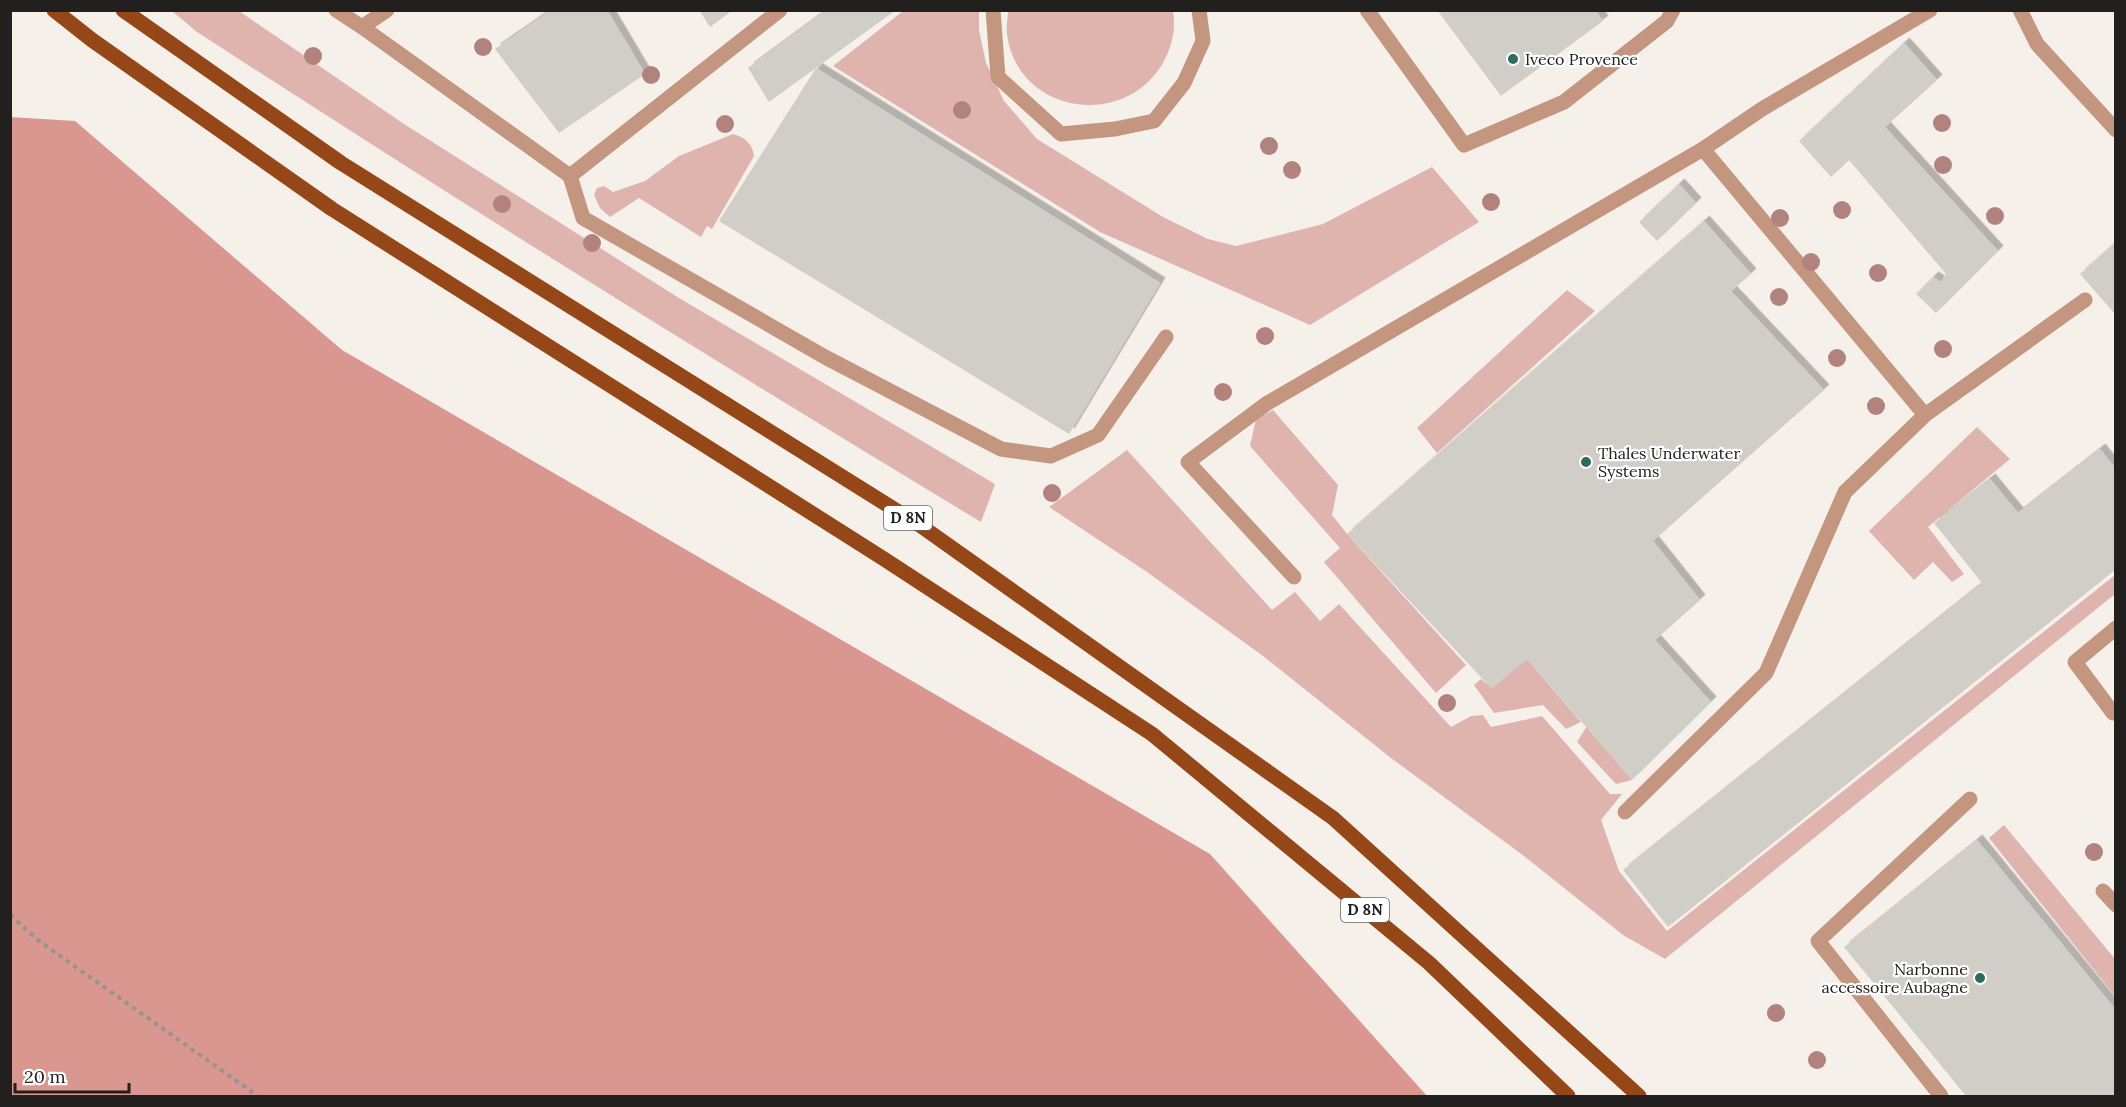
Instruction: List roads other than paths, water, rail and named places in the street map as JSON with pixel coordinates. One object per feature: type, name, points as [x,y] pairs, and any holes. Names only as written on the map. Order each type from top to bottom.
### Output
[{"type":"main road","name":"D 8N","points":[[54,10],[92,40],[332,209],[874,552],[1152,734],[1429,963],[1568,1096]]},
{"type":"main road","name":"D 8N","points":[[123,10],[341,163],[921,526],[1333,818],[1639,1096]]},
{"type":"street","points":[[336,10],[570,176],[583,218],[825,357],[1001,449],[1051,456],[1098,435],[1166,337]]},
{"type":"street","points":[[363,27],[387,10]]},
{"type":"street","points":[[570,176],[780,10]]},
{"type":"street","points":[[993,10],[998,77],[1061,134],[1114,129],[1154,121],[1184,83],[1203,42],[1199,10]]},
{"type":"street","points":[[1367,10],[1464,145],[1564,102],[1667,21],[1673,10]]},
{"type":"street","points":[[1294,577],[1188,462],[1266,404],[1703,149],[1762,109],[1930,10]]},
{"type":"street","points":[[2020,10],[2037,44],[2115,130]]},
{"type":"street","points":[[1703,149],[1925,415]]},
{"type":"street","points":[[1625,812],[1766,673],[1845,492],[1925,415],[2085,300]]},
{"type":"street","points":[[2113,713],[2075,662],[2115,628]]},
{"type":"street","points":[[1941,1096],[1818,941],[1970,799]]},
{"type":"street","points":[[2103,891],[2115,905]]},
{"type":"place","name":"Iveco Provence","points":[[1513,59]]},
{"type":"place","name":"Thales Underwater Systems","points":[[1586,462]]},
{"type":"place","name":"Narbonne accessoire Aubagne","points":[[1980,978]]}]
